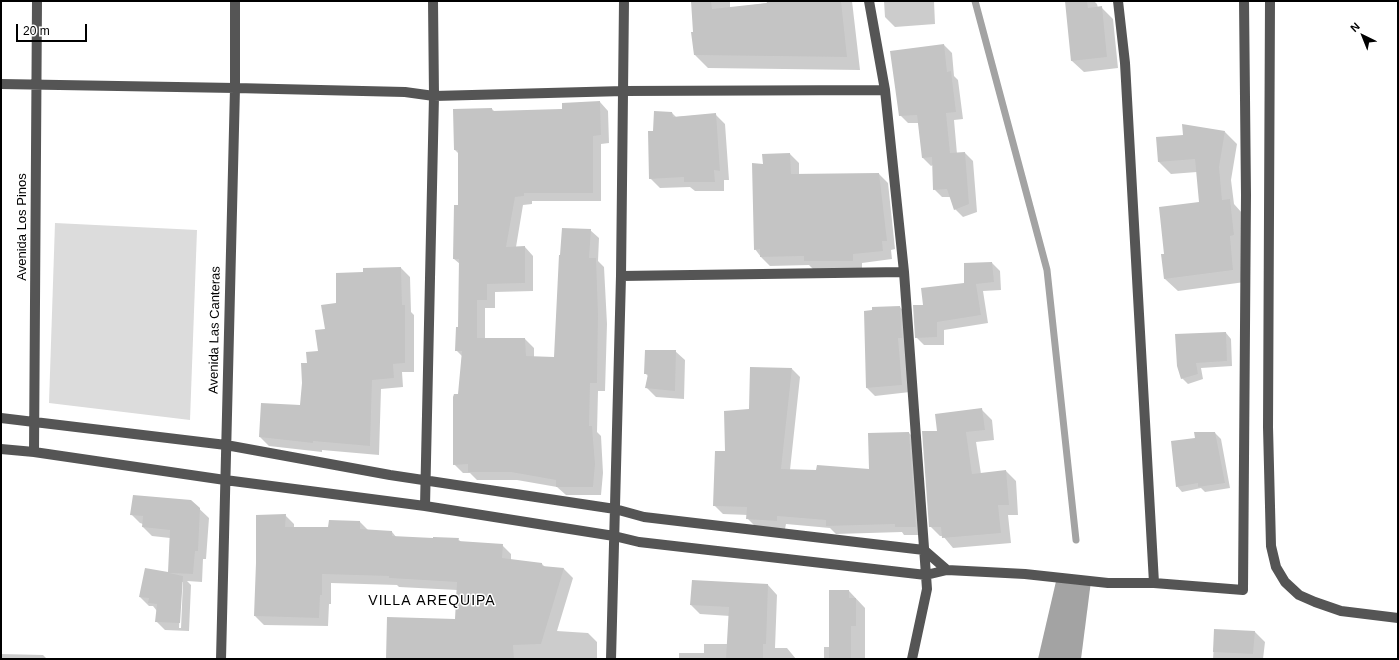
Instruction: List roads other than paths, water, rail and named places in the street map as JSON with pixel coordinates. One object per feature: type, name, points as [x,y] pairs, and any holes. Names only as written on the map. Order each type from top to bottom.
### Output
[{"type":"street","name":"Avenida Los Pinos","points":[[34,452],[37,1]]},
{"type":"street","name":"Avenida Las Canteras","points":[[221,659],[235,88],[235,1]]},
{"type":"street","points":[[425,506],[434,96],[433,1]]},
{"type":"street","points":[[611,659],[621,276],[624,1]]},
{"type":"street","points":[[869,1],[885,90],[904,272],[927,589],[912,659]]},
{"type":"street","points":[[1118,1],[1126,71],[1154,583]]},
{"type":"street","points":[[1,450],[34,452],[225,480],[425,506],[614,536],[639,542],[926,575],[947,570],[1025,574],[1108,583],[1154,583],[1243,590],[1246,195],[1244,1]]},
{"type":"street","points":[[1270,1],[1268,427],[1271,546],[1276,567],[1285,582],[1299,595],[1341,611],[1398,618]]},
{"type":"street","points":[[1,84],[36,86],[235,88],[416,93],[434,96],[624,91],[885,90]]},
{"type":"street","points":[[621,276],[904,272]]},
{"type":"street","points":[[1,418],[226,445],[390,475],[615,510],[644,517],[924,550],[947,570]]},
{"type":"waterway","points":[[975,1],[1047,270],[1076,540]]},
{"type":"district","name":"VILLA AREQUIPA","points":[[432,601]]}]
